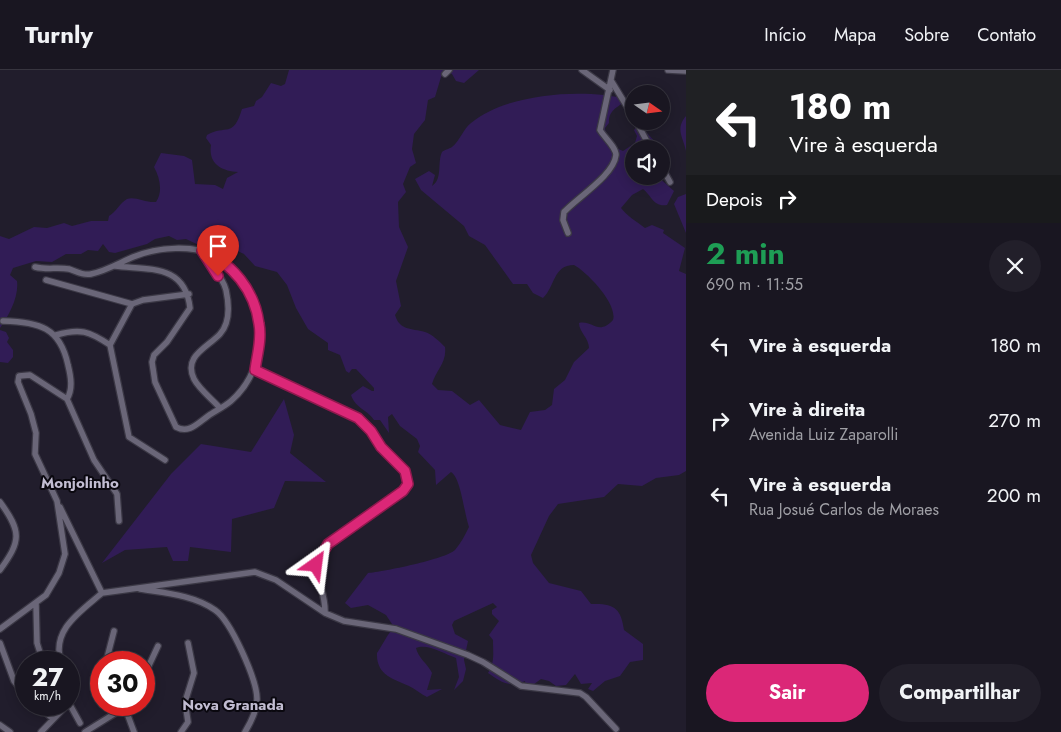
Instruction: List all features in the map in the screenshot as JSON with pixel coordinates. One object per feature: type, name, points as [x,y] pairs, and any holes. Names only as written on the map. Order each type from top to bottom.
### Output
[{"type":"street","points":[[582,70],[610,90]]},
{"type":"street","points":[[568,233],[563,220],[564,212],[609,172],[616,155],[613,146],[600,130],[614,70]]},
{"type":"street","points":[[668,70],[686,71]]},
{"type":"street","points":[[612,82],[625,103]]},
{"type":"street","points":[[35,267],[45,270],[68,269],[85,275],[115,266],[133,257],[164,250],[202,251],[218,257],[228,265],[254,302],[260,325],[255,370],[230,402],[191,429],[182,430],[176,427],[155,382],[152,369],[154,355],[184,320],[190,308],[188,294],[179,279],[166,271],[115,266]]},
{"type":"street","points":[[202,251],[225,288],[228,316],[221,333],[198,351],[193,359],[192,372],[195,380],[220,408]]},
{"type":"street","points":[[46,280],[53,280],[132,304],[143,300],[188,294]]},
{"type":"street","points":[[132,304],[110,344],[128,437],[165,460]]},
{"type":"street","points":[[3,321],[27,322],[42,326],[56,334],[66,354],[69,370],[71,392],[67,399]]},
{"type":"street","points":[[56,334],[73,330],[88,332],[110,344]]},
{"type":"street","points":[[255,370],[358,418],[371,431],[381,447],[405,471],[408,478],[403,491],[324,548],[318,559],[316,570],[324,594],[325,613]]},
{"type":"street","points":[[102,593],[35,454],[36,433],[32,414],[18,382],[19,376],[30,375],[67,399],[94,460],[117,494],[119,521]]},
{"type":"street","points":[[0,629],[36,603],[53,585],[63,563],[64,539],[57,501]]},
{"type":"street","points":[[0,502],[11,517],[17,532],[15,547],[0,570]]},
{"type":"street","points":[[59,651],[58,647],[63,631],[74,617],[102,593],[255,572],[276,580],[325,613],[344,621],[396,629],[468,655],[483,662],[521,686],[548,691],[580,693],[616,729]]},
{"type":"street","points":[[134,588],[197,601],[214,609],[227,622],[256,690],[256,706],[246,732]]},
{"type":"street","points":[[36,603],[37,643],[40,651]]},
{"type":"street","points":[[109,651],[114,631]]},
{"type":"street","points":[[0,643],[15,682]]},
{"type":"street","points":[[181,732],[188,722],[185,702],[194,673],[188,643]]},
{"type":"street","points":[[155,652],[158,646]]},
{"type":"street","points":[[50,716],[53,719]]},
{"type":"street","points":[[41,732],[56,716]]},
{"type":"street","points":[[76,716],[80,723]]},
{"type":"street","points":[[85,732],[111,716]]},
{"type":"street","points":[[127,716],[134,732]]},
{"type":"street","points":[[0,726],[10,732]]},
{"type":"shaded area","points":[[289,70],[479,70],[464,83],[456,81],[452,74],[445,71],[441,77],[435,97],[428,100],[425,120],[414,134],[412,149],[416,163],[410,167],[403,184],[406,192],[398,202],[399,227],[408,247],[396,281],[401,306],[395,315],[403,326],[428,333],[445,347],[443,362],[432,384],[438,390],[452,391],[470,405],[479,400],[500,425],[521,430],[530,412],[545,410],[552,405],[554,389],[565,380],[574,362],[589,348],[579,323],[599,327],[608,325],[613,320],[611,306],[593,281],[574,265],[567,266],[558,273],[543,298],[533,293],[527,284],[513,284],[485,245],[469,236],[464,226],[421,190],[415,179],[429,171],[435,175],[432,186],[438,179],[442,152],[452,147],[471,123],[486,113],[525,99],[568,94],[589,94],[625,99],[610,114],[609,123],[605,131],[613,145],[623,151],[625,150],[625,185],[667,185],[674,191],[667,205],[662,205],[656,203],[643,189],[632,195],[621,208],[645,228],[652,225],[664,230],[663,233],[685,248],[679,271],[686,274],[686,471],[679,475],[656,478],[642,486],[618,484],[604,497],[558,504],[549,516],[531,555],[533,563],[549,583],[581,591],[591,604],[615,608],[621,617],[624,630],[643,644],[643,660],[630,662],[620,676],[605,681],[593,691],[588,689],[592,683],[581,684],[575,674],[566,685],[556,686],[549,681],[541,679],[526,690],[525,681],[514,684],[505,683],[488,673],[493,661],[493,640],[489,635],[499,621],[492,614],[492,610],[497,607],[493,603],[454,621],[452,625],[455,634],[468,641],[464,660],[466,669],[463,681],[454,690],[459,677],[456,658],[431,648],[416,648],[432,673],[427,690],[442,689],[427,697],[382,671],[377,660],[377,653],[394,627],[386,615],[368,605],[351,608],[345,603],[368,573],[427,561],[449,554],[455,550],[469,527],[460,488],[451,472],[436,485],[435,470],[418,452],[420,446],[417,439],[400,426],[392,414],[388,417],[389,433],[380,420],[374,420],[356,403],[351,395],[363,386],[372,391],[374,391],[374,388],[356,369],[352,369],[349,373],[346,371],[340,355],[328,350],[328,343],[308,329],[296,308],[287,285],[277,272],[255,266],[244,254],[231,248],[203,247],[186,239],[177,240],[169,236],[115,253],[109,252],[103,244],[98,251],[88,250],[81,254],[66,254],[52,262],[36,261],[13,268],[10,275],[17,281],[15,299],[10,312],[0,328],[0,236],[9,239],[34,227],[47,228],[64,223],[72,226],[91,221],[108,221],[109,216],[130,198],[156,202],[160,185],[154,167],[161,153],[184,156],[192,160],[195,184],[215,185],[223,189],[227,178],[238,172],[222,168],[214,162],[211,145],[206,138],[207,135],[232,128],[239,118],[242,109],[254,106],[271,83],[281,86],[285,84]]},
{"type":"shaded area","points":[[686,116],[686,151],[680,129]]},
{"type":"shaded area","points":[[634,130],[642,130],[653,140],[636,140],[637,136]]},
{"type":"shaded area","points":[[686,194],[686,233],[674,204],[678,197]]},
{"type":"shaded area","points":[[0,330],[6,332],[9,338],[7,342],[13,350],[13,357],[8,363],[0,362]]},
{"type":"shaded area","points":[[284,399],[294,435],[290,453],[326,482],[285,481],[274,508],[232,519],[231,552],[190,547],[188,561],[173,561],[167,547],[125,550],[102,563],[171,474],[201,444],[251,452]]},
{"type":"district","name":"Monjolinho","points":[[80,483]]},
{"type":"district","name":"Nova Granada","points":[[233,705]]},
{"type":"route","points":[[218,276],[202,251],[218,257],[228,265],[254,302],[260,325],[259,348],[255,370],[358,418],[371,431],[381,447],[405,471],[408,478],[408,484],[403,491],[328,544],[320,554],[316,565]]}]
